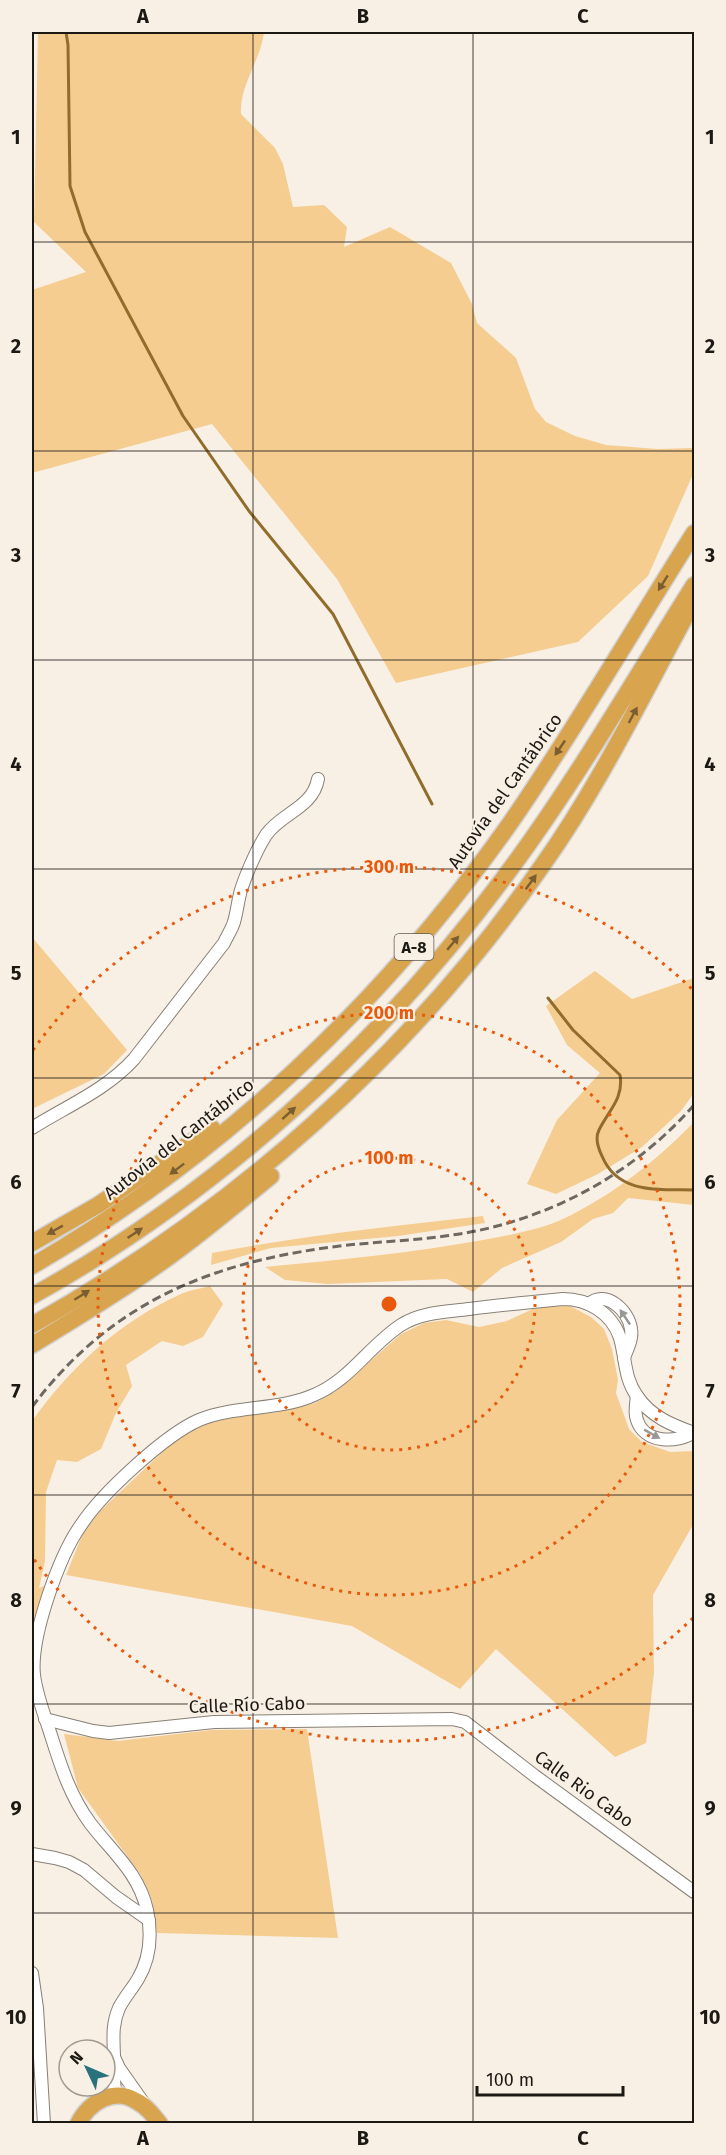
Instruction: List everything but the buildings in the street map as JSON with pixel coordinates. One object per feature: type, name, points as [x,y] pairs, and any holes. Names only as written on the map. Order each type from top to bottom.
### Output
[{"type":"highway","name":"Autovía del Cantábrico","points":[[32,1266],[159,1183],[270,1094],[302,1066],[394,971],[487,855],[530,794],[694,533]]},
{"type":"highway","name":"A-8","points":[[32,1296],[128,1237],[221,1169],[303,1100],[394,1010],[458,938],[523,853],[590,752],[694,585]]},
{"type":"highway","points":[[32,1345],[159,1264],[227,1212],[273,1174],[368,1085],[411,1038],[458,981],[543,865],[609,760],[694,601]]},
{"type":"highway","points":[[32,1243],[98,1205],[204,1135],[279,1074],[366,995],[440,915]]},
{"type":"highway","points":[[32,1325],[149,1253],[215,1206],[272,1160],[357,1084],[406,1034],[507,915]]},
{"type":"highway","points":[[117,2093],[134,2099],[156,2118]]},
{"type":"highway","points":[[78,2124],[90,2107],[102,2098]]},
{"type":"street","points":[[32,1128],[109,1083],[134,1059],[224,943],[234,924],[245,878],[267,833],[312,796],[318,779]]},
{"type":"street","points":[[112,2038],[120,2007],[145,1964],[150,1947],[149,1920],[135,1878],[91,1824],[69,1788],[45,1719],[35,1683],[33,1665],[43,1612],[67,1549],[92,1510],[167,1439],[187,1426],[214,1415],[283,1404],[317,1394],[345,1376],[395,1330],[410,1320],[422,1316],[563,1299],[589,1304],[596,1299],[604,1298],[613,1303],[626,1317],[632,1332],[623,1359],[627,1377],[637,1396],[651,1412],[663,1421],[694,1432]]},
{"type":"street","points":[[637,1396],[637,1421],[646,1432],[671,1441],[681,1440],[694,1432]]},
{"type":"street","name":"Calle Río Cabo","points":[[45,1719],[109,1733],[214,1722],[452,1719]]},
{"type":"street","name":"Calle Rio Cabo","points":[[452,1719],[465,1722],[544,1783],[694,1892]]},
{"type":"street","points":[[32,1854],[62,1860],[84,1870],[116,1898],[149,1920]]},
{"type":"street","points":[[32,1973],[37,2008],[44,2124]]},
{"type":"street","points":[[117,2063],[156,2118]]},
{"type":"shaded area","points":[[38,32],[264,32],[259,53],[243,93],[241,114],[275,148],[283,164],[293,207],[324,205],[347,227],[344,247],[390,227],[451,263],[472,304],[477,323],[516,358],[535,409],[546,422],[575,436],[606,445],[657,449],[694,448],[694,472],[648,576],[578,642],[396,683],[337,579],[212,424],[32,473],[32,290],[86,272],[34,222]]},
{"type":"shaded area","points":[[32,937],[127,1050],[104,1074],[32,1109]]},
{"type":"shaded area","points":[[595,971],[632,999],[694,978],[694,1093],[681,1111],[642,1147],[598,1174],[556,1194],[527,1184],[557,1120],[600,1073],[567,1045],[546,1006]]},
{"type":"shaded area","points":[[694,1122],[694,1205],[628,1198],[613,1213],[593,1219],[561,1242],[502,1268],[473,1292],[447,1279],[328,1284],[285,1280],[265,1267],[429,1249],[524,1232],[544,1226],[581,1210],[616,1188],[649,1164]]},
{"type":"shaded area","points":[[483,1216],[485,1223],[398,1236],[271,1248],[211,1265],[212,1253],[313,1236]]},
{"type":"shaded area","points":[[210,1286],[223,1304],[203,1337],[183,1346],[162,1341],[126,1365],[132,1386],[116,1413],[101,1449],[77,1462],[57,1460],[46,1492],[45,1561],[39,1588],[49,1584],[32,1638],[32,1421],[79,1365],[116,1333],[157,1306],[179,1295]]},
{"type":"shaded area","points":[[570,1306],[591,1317],[604,1329],[612,1349],[618,1380],[616,1393],[629,1429],[642,1442],[670,1452],[694,1451],[694,1523],[653,1595],[654,1673],[646,1743],[615,1757],[496,1649],[460,1689],[352,1626],[66,1575],[83,1533],[99,1512],[174,1441],[208,1423],[278,1412],[315,1403],[336,1391],[401,1334],[424,1323],[446,1320],[479,1327],[507,1321],[537,1307]]},
{"type":"shaded area","points":[[307,1729],[338,1938],[157,1933],[152,1900],[140,1874],[78,1788],[64,1734],[118,1741],[211,1730]]},
{"type":"waterway","points":[[66,32],[70,186],[85,232],[183,416],[249,511],[333,614],[432,804]]},
{"type":"waterway","points":[[548,998],[573,1030],[620,1075],[620,1091],[597,1136],[599,1150],[609,1169],[618,1178],[641,1187],[694,1190]]},
{"type":"railway","points":[[32,1407],[63,1370],[97,1338],[133,1312],[171,1291],[212,1274],[255,1261],[348,1245],[482,1230],[529,1216],[582,1193],[631,1163],[674,1126],[694,1105]]}]
